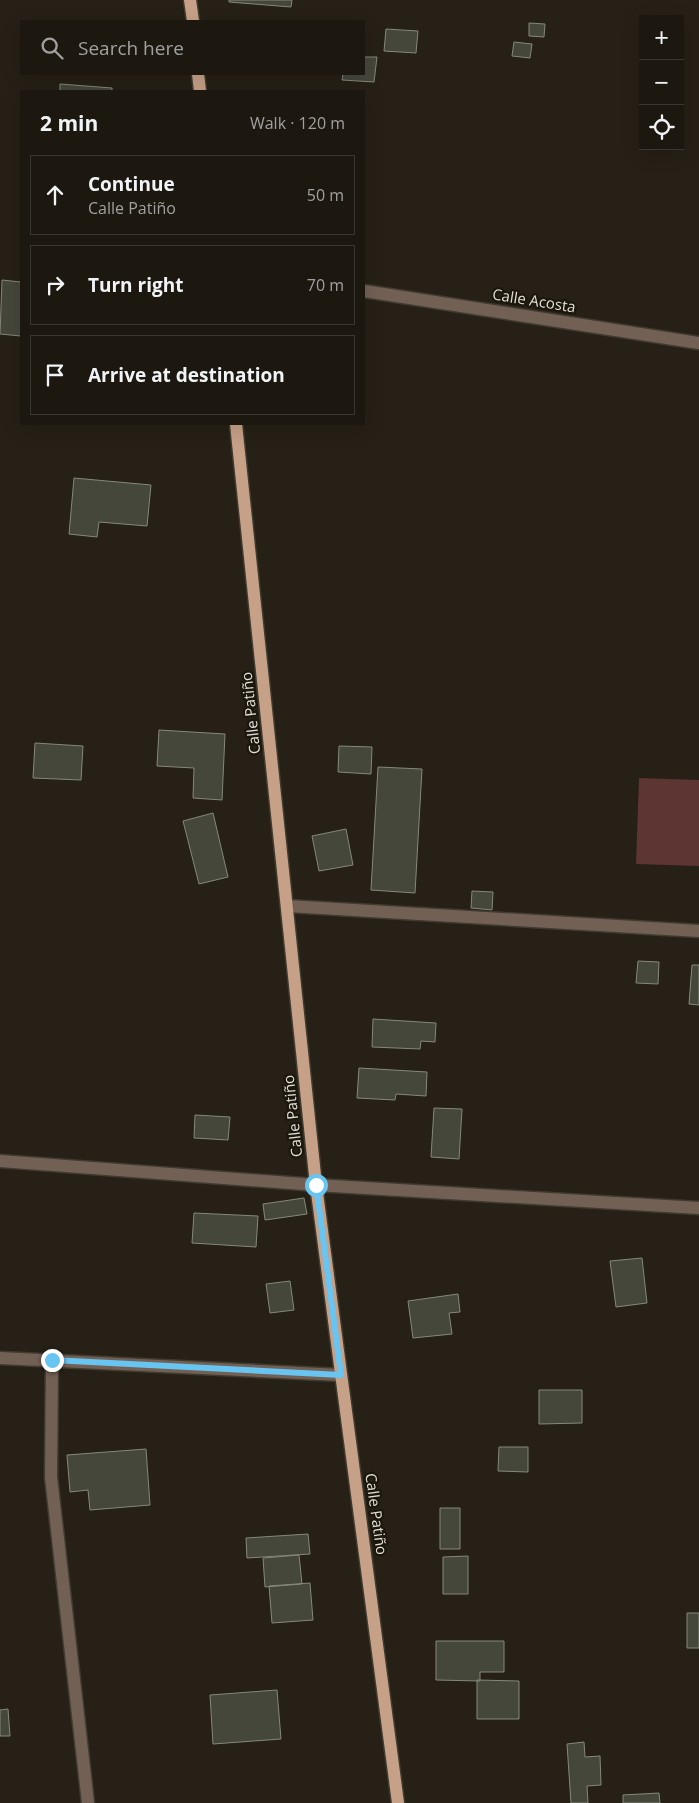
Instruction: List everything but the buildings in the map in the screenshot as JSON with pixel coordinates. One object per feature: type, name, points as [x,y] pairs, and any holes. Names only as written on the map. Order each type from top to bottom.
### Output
[{"type":"main road","points":[[190,0],[192,20]]},
{"type":"main road","points":[[198,75],[200,90]]},
{"type":"main road","name":"Calle Patiño","points":[[236,425],[316,1185],[398,1803]]},
{"type":"street","name":"Calle Acosta","points":[[365,291],[699,343]]},
{"type":"street","points":[[288,906],[699,931]]},
{"type":"street","points":[[0,1161],[316,1185],[699,1208]]},
{"type":"street","points":[[0,1358],[341,1375]]},
{"type":"street","points":[[52,1360],[52,1477],[88,1803]]},
{"type":"shaded area","points":[[639,778],[699,780],[699,866],[636,864]]},
{"type":"route","points":[[52,1360],[341,1375],[316,1185]]}]
